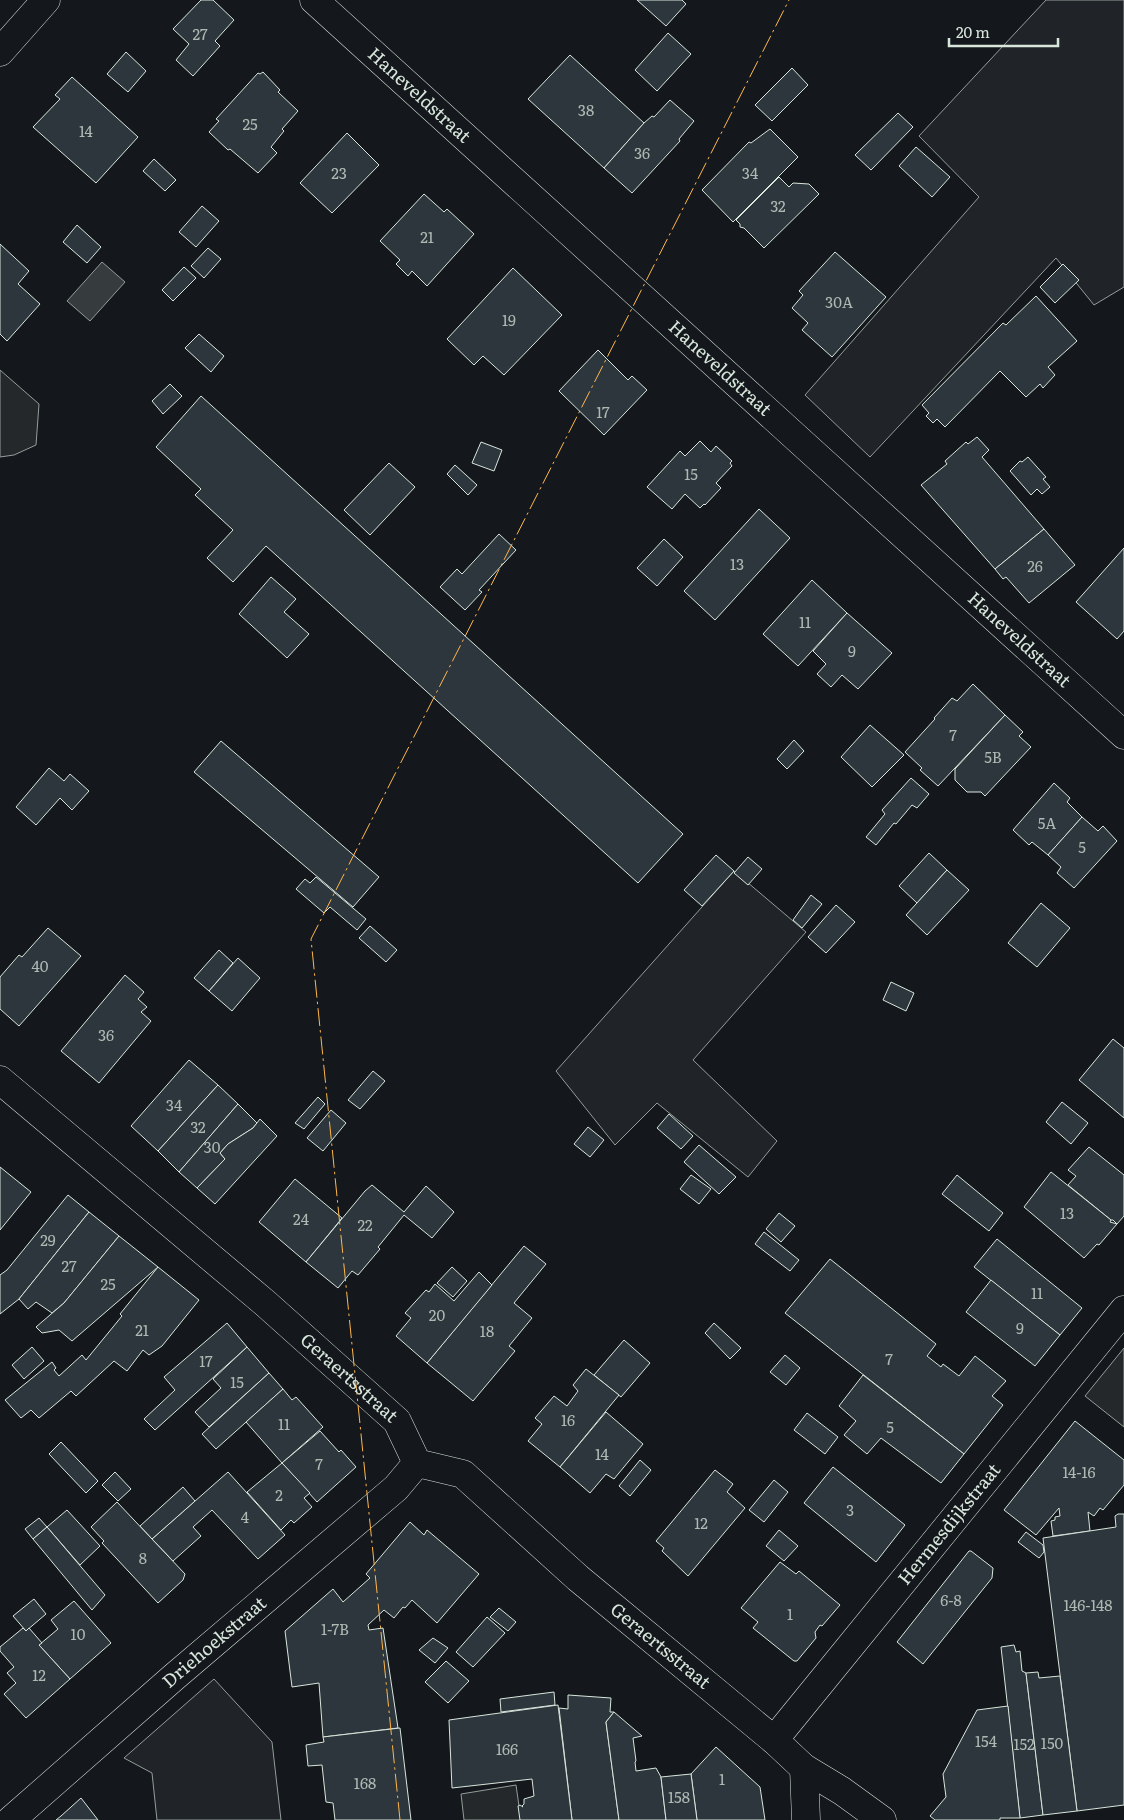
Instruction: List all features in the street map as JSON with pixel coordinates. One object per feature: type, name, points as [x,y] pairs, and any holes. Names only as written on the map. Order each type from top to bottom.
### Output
[{"type":"street","points":[[0,52],[46,0]]},
{"type":"street","name":"Haneveldstraat","points":[[314,0],[1124,735]]},
{"type":"street","name":"Geraertsstraat","points":[[0,1080],[265,1303],[397,1421],[417,1463],[463,1474],[578,1578],[774,1740],[804,1768],[842,1791],[882,1820]]},
{"type":"street","name":"Hermesdijkstraat","points":[[774,1740],[1124,1310]]},
{"type":"street","name":"Driehoekstraat","points":[[11,1820],[174,1677],[396,1488],[417,1463]]},
{"type":"street","points":[[804,1768],[806,1820]]},
{"type":"shaded area","points":[[1046,0],[1124,0],[1124,287],[1094,305],[1056,258],[870,457],[805,395],[979,197],[919,136]]},
{"type":"shaded area","points":[[102,262],[125,282],[90,321],[67,301]]},
{"type":"shaded area","points":[[0,370],[39,404],[36,445],[14,455],[0,457]]},
{"type":"shaded area","points":[[734,871],[806,932],[693,1060],[777,1141],[748,1177],[657,1103],[615,1145],[556,1071]]},
{"type":"shaded area","points":[[1124,1348],[1124,1427],[1085,1396]]},
{"type":"shaded area","points":[[214,1679],[272,1742],[281,1820],[157,1820],[152,1773],[124,1758]]},
{"type":"shaded area","points":[[516,1785],[521,1820],[464,1820],[461,1794]]},
{"type":"building","points":[[201,0],[213,0],[234,20],[215,41],[220,46],[193,76],[176,60],[189,44],[173,29]]},
{"type":"building","points":[[637,0],[682,0],[686,4],[666,26]]},
{"type":"building","points":[[668,33],[691,54],[657,91],[635,70]]},
{"type":"building","points":[[126,52],[146,71],[128,92],[107,74]]},
{"type":"building","points":[[570,55],[644,123],[604,168],[528,99]]},
{"type":"building","points":[[792,68],[808,85],[772,121],[755,105]]},
{"type":"building","points":[[263,72],[280,90],[278,92],[298,111],[282,129],[284,131],[271,147],[277,153],[258,173],[230,149],[228,150],[209,132],[219,121],[216,119],[258,73]]},
{"type":"building","points":[[72,77],[138,137],[96,183],[33,127],[60,99],[55,95]]},
{"type":"building","points":[[670,100],[694,121],[679,139],[680,141],[632,193],[604,168],[644,123],[652,116],[654,117]]},
{"type":"building","points":[[898,113],[913,127],[871,170],[855,155]]},
{"type":"building","points":[[770,129],[798,157],[733,222],[702,190],[749,142],[751,143]]},
{"type":"building","points":[[347,133],[379,165],[332,213],[300,183]]},
{"type":"building","points":[[916,147],[950,177],[932,197],[899,166]]},
{"type":"building","points":[[154,159],[176,180],[165,191],[143,171]]},
{"type":"building","points":[[779,177],[789,187],[793,183],[809,184],[819,194],[764,248],[744,228],[740,227],[736,220]]},
{"type":"building","points":[[424,194],[444,212],[447,209],[474,234],[427,286],[412,271],[408,276],[396,264],[400,260],[380,241]]},
{"type":"building","points":[[202,206],[219,221],[196,247],[179,232]]},
{"type":"building","points":[[77,225],[101,247],[87,263],[63,242]]},
{"type":"building","points":[[0,244],[29,271],[18,284],[40,304],[7,341],[0,334]]},
{"type":"building","points":[[208,248],[221,259],[204,278],[191,266]]},
{"type":"building","points":[[835,252],[886,297],[832,357],[802,330],[808,323],[792,308],[803,295],[799,291]]},
{"type":"building","points":[[1063,264],[1079,280],[1055,303],[1040,287]]},
{"type":"building","points":[[184,267],[196,278],[173,301],[162,290]]},
{"type":"building","points":[[513,268],[562,315],[504,375],[483,356],[474,365],[447,339]]},
{"type":"building","points":[[1036,296],[1077,341],[1048,367],[1055,375],[1043,388],[1040,384],[1026,397],[1000,371],[945,427],[937,419],[933,423],[926,416],[929,413],[922,405],[1003,323],[1006,325]]},
{"type":"building","points":[[199,334],[224,356],[211,372],[185,348]]},
{"type":"building","points":[[598,350],[628,380],[632,376],[647,390],[604,435],[559,391]]},
{"type":"building","points":[[170,384],[182,396],[163,414],[152,401]]},
{"type":"building","points":[[201,396],[683,834],[638,883],[266,546],[233,582],[207,558],[233,530],[195,495],[201,489],[156,447]]},
{"type":"building","points":[[977,437],[989,450],[982,457],[1044,529],[995,569],[921,485],[947,464],[945,461],[966,442],[968,444]]},
{"type":"building","points":[[700,441],[711,452],[716,446],[732,461],[730,463],[732,466],[716,483],[721,488],[705,505],[700,508],[685,494],[672,509],[647,487],[680,451],[685,456]]},
{"type":"building","points":[[481,442],[502,450],[494,471],[472,463]]},
{"type":"building","points":[[1028,457],[1046,477],[1043,479],[1050,487],[1042,494],[1037,489],[1031,495],[1010,471],[1020,461],[1022,462]]},
{"type":"building","points":[[389,463],[415,487],[370,535],[344,510]]},
{"type":"building","points":[[455,465],[477,485],[468,495],[447,474]]},
{"type":"building","points":[[759,509],[790,538],[715,620],[684,591]]},
{"type":"building","points":[[1044,529],[1075,565],[1029,603],[1006,577],[1003,579],[995,569]]},
{"type":"building","points":[[499,534],[516,550],[479,590],[482,592],[465,610],[440,587],[457,569],[462,574]]},
{"type":"building","points":[[664,539],[683,557],[657,586],[637,568]]},
{"type":"building","points":[[1124,548],[1124,631],[1117,639],[1076,602]]},
{"type":"building","points":[[271,577],[296,599],[284,612],[309,634],[287,658],[239,614]]},
{"type":"building","points":[[812,580],[847,613],[798,666],[763,634]]},
{"type":"building","points":[[847,613],[892,653],[858,689],[842,675],[831,687],[817,674],[826,664],[813,651]]},
{"type":"building","points":[[973,684],[1005,715],[938,786],[920,770],[922,768],[905,752],[952,698],[957,701]]},
{"type":"building","points":[[1005,715],[1023,732],[1019,736],[1031,747],[985,796],[981,792],[967,792],[955,780],[955,769]]},
{"type":"building","points":[[870,725],[904,755],[872,787],[841,757]]},
{"type":"building","points":[[794,740],[804,751],[787,769],[777,759]]},
{"type":"building","points":[[221,741],[379,877],[353,907],[194,772]]},
{"type":"building","points":[[49,768],[64,781],[70,774],[89,791],[72,810],[60,798],[36,825],[16,807]]},
{"type":"building","points":[[911,778],[929,794],[917,808],[912,805],[876,845],[866,837],[885,814],[882,810]]},
{"type":"building","points":[[1054,783],[1070,798],[1067,802],[1082,817],[1048,855],[1032,842],[1029,845],[1013,830]]},
{"type":"building","points":[[1082,817],[1098,831],[1103,826],[1117,841],[1074,888],[1057,873],[1061,867],[1048,855]]},
{"type":"building","points":[[929,853],[947,870],[917,903],[899,886]]},
{"type":"building","points":[[716,855],[734,871],[702,906],[684,890]]},
{"type":"building","points":[[748,857],[762,869],[748,885],[734,873]]},
{"type":"building","points":[[947,870],[969,890],[927,935],[906,915]]},
{"type":"building","points":[[316,877],[366,919],[357,930],[330,907],[324,913],[296,889],[305,879],[310,883]]},
{"type":"building","points":[[811,895],[822,904],[802,928],[793,920]]},
{"type":"building","points":[[1041,903],[1070,928],[1037,967],[1008,943]]},
{"type":"building","points":[[836,905],[855,922],[826,953],[808,937]]},
{"type":"building","points":[[370,926],[397,950],[386,962],[359,938]]},
{"type":"building","points":[[48,928],[81,956],[19,1026],[0,1009],[0,977],[19,955],[22,957]]},
{"type":"building","points":[[219,950],[233,963],[209,991],[194,978]]},
{"type":"building","points":[[238,958],[260,978],[232,1011],[209,991]]},
{"type":"building","points":[[125,975],[144,992],[138,999],[147,1007],[141,1012],[151,1021],[99,1083],[61,1051]]},
{"type":"building","points":[[891,982],[914,993],[906,1011],[883,1000]]},
{"type":"building","points":[[1113,1039],[1124,1048],[1124,1118],[1079,1080]]},
{"type":"building","points":[[189,1060],[218,1085],[158,1151],[131,1126]]},
{"type":"building","points":[[373,1071],[385,1081],[360,1109],[348,1100]]},
{"type":"building","points":[[218,1085],[238,1104],[179,1172],[158,1151]]},
{"type":"building","points":[[318,1097],[325,1104],[304,1129],[295,1123]]},
{"type":"building","points":[[1062,1102],[1088,1123],[1071,1144],[1046,1122]]},
{"type":"building","points":[[238,1104],[257,1123],[253,1128],[228,1144],[220,1153],[225,1159],[197,1188],[179,1172]]},
{"type":"building","points":[[331,1110],[346,1123],[323,1151],[307,1138]]},
{"type":"building","points":[[669,1114],[693,1136],[681,1149],[657,1128]]},
{"type":"building","points":[[260,1119],[277,1136],[215,1204],[197,1188],[225,1159],[220,1153],[228,1144],[253,1128]]},
{"type":"building","points":[[588,1127],[604,1140],[590,1157],[574,1144]]},
{"type":"building","points":[[699,1145],[736,1177],[719,1194],[684,1162]]},
{"type":"building","points":[[1089,1147],[1124,1175],[1124,1216],[1117,1224],[1068,1185],[1076,1176],[1068,1170]]},
{"type":"building","points":[[0,1167],[31,1192],[0,1230]]},
{"type":"building","points":[[1051,1172],[1111,1220],[1110,1222],[1117,1224],[1099,1245],[1097,1244],[1084,1258],[1024,1207]]},
{"type":"building","points":[[691,1175],[711,1189],[699,1204],[680,1189]]},
{"type":"building","points":[[957,1175],[1003,1213],[989,1231],[942,1194]]},
{"type":"building","points":[[295,1179],[342,1218],[306,1262],[259,1222]]},
{"type":"building","points":[[372,1185],[404,1212],[426,1186],[454,1212],[432,1238],[404,1215],[378,1247],[380,1249],[358,1275],[352,1271],[338,1288],[306,1262]]},
{"type":"building","points":[[68,1195],[89,1212],[19,1299],[0,1314],[0,1275],[7,1270]]},
{"type":"building","points":[[89,1212],[119,1236],[64,1303],[52,1313],[36,1302],[28,1309],[19,1299]]},
{"type":"building","points":[[779,1213],[795,1226],[781,1242],[766,1229]]},
{"type":"building","points":[[764,1232],[799,1260],[790,1271],[755,1244]]},
{"type":"building","points":[[119,1236],[158,1267],[72,1341],[59,1330],[42,1333],[36,1327],[64,1303]]},
{"type":"building","points":[[997,1239],[1082,1308],[1060,1335],[974,1267]]},
{"type":"building","points":[[524,1246],[546,1264],[514,1303],[532,1318],[509,1346],[515,1351],[473,1401],[427,1363]]},
{"type":"building","points":[[830,1259],[936,1344],[927,1356],[941,1367],[943,1364],[959,1376],[975,1356],[1006,1381],[992,1396],[1003,1405],[964,1454],[785,1313]]},
{"type":"building","points":[[158,1267],[199,1300],[162,1346],[149,1355],[143,1350],[127,1371],[114,1361],[76,1396],[71,1391],[39,1418],[31,1410],[21,1418],[5,1400],[52,1362],[56,1368],[54,1370],[59,1376],[82,1355],[86,1360],[122,1316],[120,1314]]},
{"type":"building","points":[[452,1267],[467,1281],[453,1297],[437,1283]]},
{"type":"building","points":[[479,1272],[492,1285],[427,1363],[396,1336],[411,1318],[405,1313],[426,1290],[429,1292],[435,1284],[454,1301]]},
{"type":"building","points":[[991,1280],[1060,1335],[1035,1366],[966,1312]]},
{"type":"building","points":[[227,1323],[247,1347],[155,1430],[144,1419],[175,1390],[164,1377]]},
{"type":"building","points":[[714,1323],[741,1348],[730,1359],[705,1333]]},
{"type":"building","points":[[624,1340],[650,1363],[621,1397],[594,1375]]},
{"type":"building","points":[[32,1347],[44,1361],[24,1379],[12,1365]]},
{"type":"building","points":[[247,1347],[269,1373],[209,1427],[195,1412],[221,1388],[213,1379]]},
{"type":"building","points":[[785,1355],[800,1368],[786,1385],[770,1372]]},
{"type":"building","points":[[586,1369],[619,1395],[560,1467],[528,1441],[542,1424],[535,1418],[554,1396],[567,1406],[578,1391],[573,1385]]},
{"type":"building","points":[[269,1373],[283,1389],[216,1449],[202,1434]]},
{"type":"building","points":[[863,1375],[964,1454],[941,1483],[881,1438],[867,1454],[844,1435],[856,1421],[839,1406]]},
{"type":"building","points":[[283,1389],[292,1400],[296,1397],[323,1427],[282,1463],[246,1422]]},
{"type":"building","points":[[606,1412],[643,1444],[614,1479],[606,1474],[590,1493],[560,1467]]},
{"type":"building","points":[[807,1413],[838,1437],[825,1454],[794,1430]]},
{"type":"building","points":[[1075,1421],[1124,1460],[1124,1485],[1103,1510],[1100,1508],[1094,1516],[1088,1512],[1090,1531],[1053,1536],[1051,1521],[1055,1520],[1055,1517],[1060,1516],[1059,1508],[1036,1535],[1004,1510]]},
{"type":"building","points":[[320,1431],[356,1467],[317,1502],[282,1463]]},
{"type":"building","points":[[61,1442],[98,1481],[86,1493],[49,1454]]},
{"type":"building","points":[[640,1460],[651,1470],[630,1496],[619,1486]]},
{"type":"building","points":[[282,1463],[310,1493],[304,1498],[312,1507],[294,1523],[291,1520],[281,1530],[247,1492]]},
{"type":"building","points":[[833,1467],[905,1525],[876,1562],[804,1503]]},
{"type":"building","points":[[715,1470],[733,1484],[727,1492],[745,1508],[688,1576],[662,1551],[664,1548],[656,1541]]},
{"type":"building","points":[[115,1472],[131,1489],[118,1501],[102,1485]]},
{"type":"building","points":[[228,1472],[285,1535],[258,1559],[212,1510],[193,1527],[201,1536],[173,1561],[152,1539]]},
{"type":"building","points":[[774,1480],[788,1492],[764,1522],[749,1510]]},
{"type":"building","points":[[183,1487],[195,1501],[152,1539],[140,1526]]},
{"type":"building","points":[[117,1502],[185,1574],[183,1580],[158,1603],[102,1543],[104,1541],[91,1527]]},
{"type":"building","points":[[67,1510],[100,1546],[80,1565],[47,1527]]},
{"type":"building","points":[[1124,1514],[1124,1805],[1077,1811],[1043,1538],[1116,1527],[1115,1516]]},
{"type":"building","points":[[39,1518],[47,1527],[33,1539],[25,1529]]},
{"type":"building","points":[[410,1522],[424,1535],[427,1530],[479,1574],[437,1623],[412,1600],[394,1618],[384,1610],[368,1625],[369,1630],[383,1628],[398,1728],[323,1737],[319,1683],[292,1687],[285,1631],[333,1589],[343,1602],[370,1578],[366,1574]]},
{"type":"building","points":[[47,1527],[105,1595],[92,1610],[33,1539]]},
{"type":"building","points":[[779,1530],[798,1546],[784,1561],[766,1546]]},
{"type":"building","points":[[1026,1532],[1043,1545],[1044,1552],[1039,1558],[1018,1542]]},
{"type":"building","points":[[969,1551],[993,1568],[992,1578],[923,1664],[897,1642]]},
{"type":"building","points":[[780,1562],[796,1574],[799,1571],[840,1605],[822,1626],[820,1625],[815,1632],[816,1638],[797,1661],[794,1661],[753,1628],[758,1622],[741,1608]]},
{"type":"building","points":[[34,1599],[46,1614],[26,1631],[13,1616]]},
{"type":"building","points":[[74,1601],[111,1643],[70,1679],[39,1645],[58,1629],[51,1620]]},
{"type":"building","points":[[499,1608],[516,1622],[508,1631],[490,1617]]},
{"type":"building","points":[[487,1617],[505,1633],[473,1667],[456,1652]]},
{"type":"building","points":[[23,1628],[26,1631],[29,1628],[42,1643],[39,1645],[70,1679],[26,1718],[4,1694],[16,1683],[7,1673],[14,1667],[0,1651],[0,1647]]},
{"type":"building","points":[[433,1638],[448,1648],[435,1663],[419,1650]]},
{"type":"building","points":[[1014,1645],[1016,1652],[1020,1651],[1022,1671],[1026,1673],[1043,1815],[1020,1818],[1001,1647]]},
{"type":"building","points":[[446,1661],[469,1681],[448,1703],[425,1682]]},
{"type":"building","points":[[1038,1672],[1039,1678],[1060,1676],[1077,1811],[1043,1815],[1026,1673]]},
{"type":"building","points":[[554,1692],[555,1705],[501,1712],[500,1699]]},
{"type":"building","points":[[568,1695],[611,1698],[610,1712],[614,1712],[606,1722],[619,1820],[572,1820],[559,1708],[568,1709]]},
{"type":"building","points":[[558,1705],[572,1820],[520,1820],[518,1806],[523,1807],[524,1799],[534,1796],[532,1779],[452,1788],[449,1720]]},
{"type":"building","points":[[1008,1706],[1020,1818],[1000,1818],[1000,1820],[935,1820],[930,1816],[946,1797],[943,1774],[977,1710]]},
{"type":"building","points":[[614,1712],[642,1736],[633,1738],[636,1771],[656,1768],[661,1777],[666,1820],[619,1820],[606,1722]]},
{"type":"building","points":[[400,1728],[411,1820],[335,1820],[333,1803],[326,1802],[322,1765],[308,1766],[306,1745],[324,1742],[323,1737]]},
{"type":"building","points":[[716,1747],[760,1787],[765,1820],[697,1820],[691,1774]]},
{"type":"building","points":[[691,1774],[697,1820],[666,1820],[661,1777]]},
{"type":"building","points":[[81,1798],[98,1820],[56,1820],[61,1816]]},
{"type":"power","points":[[400,1820],[311,939],[789,0]]}]
